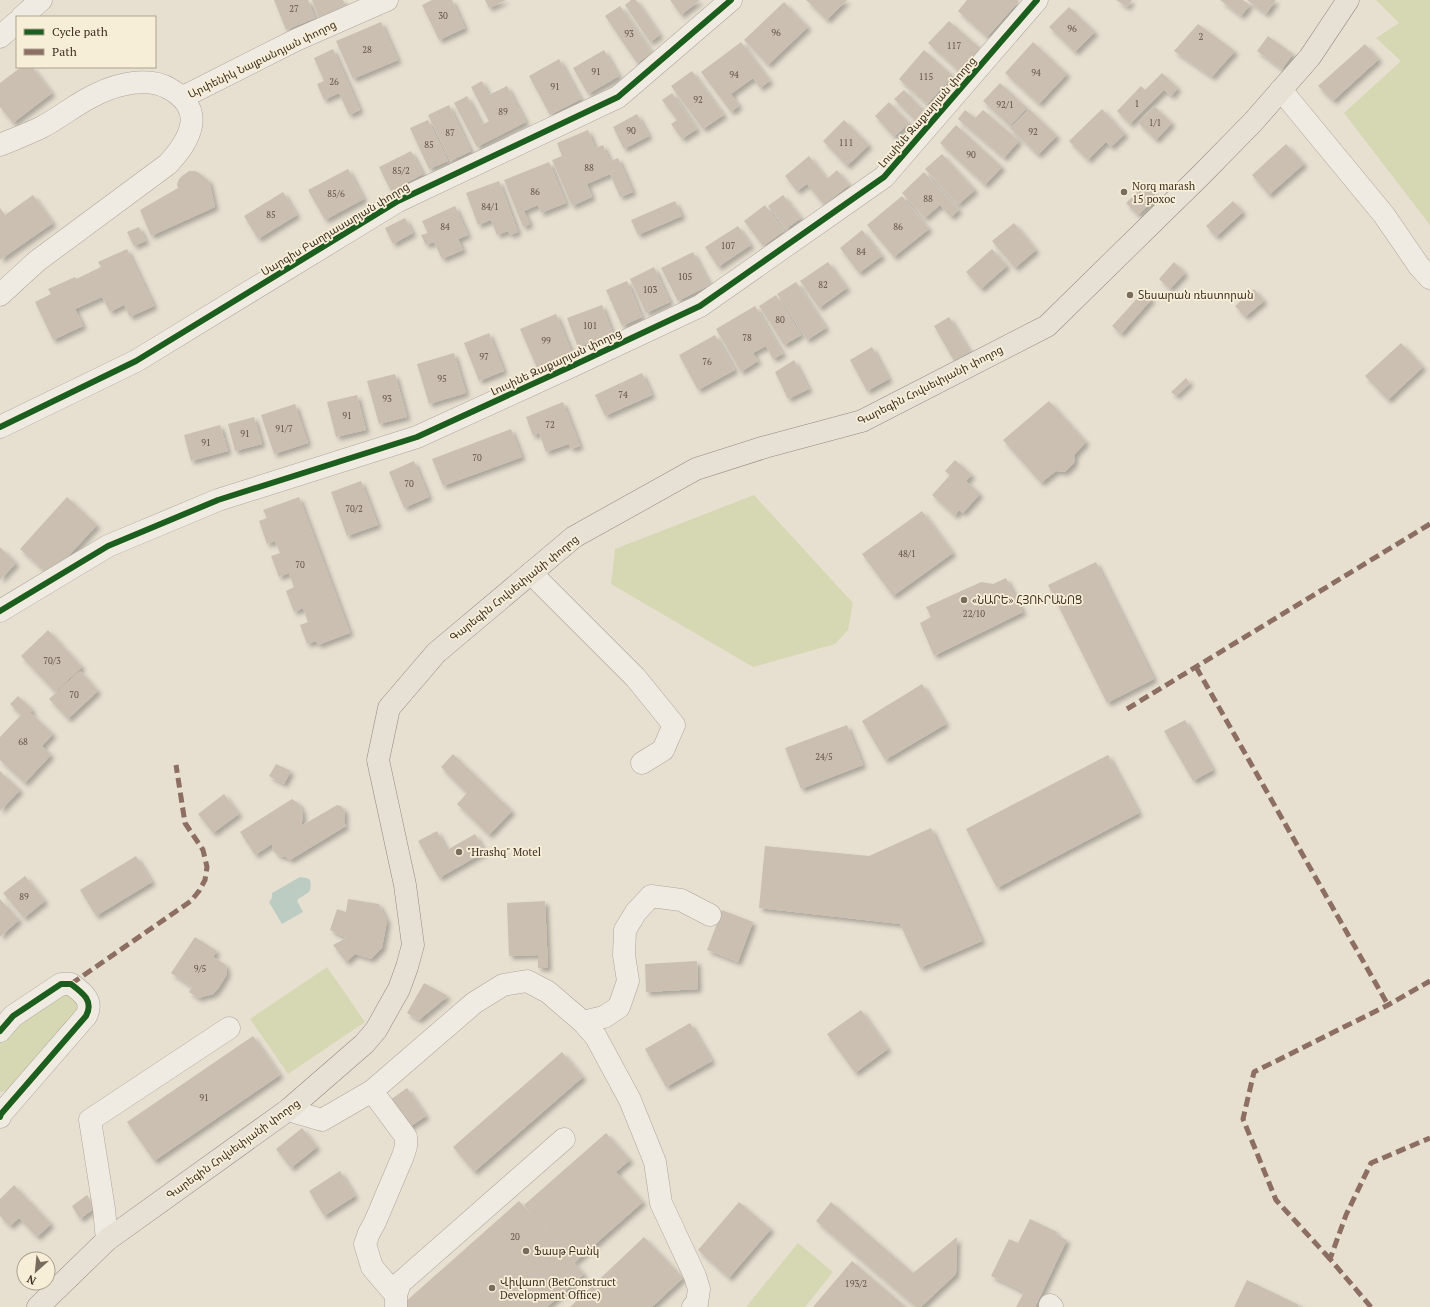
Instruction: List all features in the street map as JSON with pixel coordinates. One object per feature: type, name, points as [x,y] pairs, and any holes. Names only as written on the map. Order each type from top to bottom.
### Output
[{"type":"main road","name":"Գարեգին Հովսեփյանի փողոց","points":[[38,1307],[107,1240],[288,1110],[364,1044],[376,1030],[399,989],[413,945],[405,885],[378,760],[389,708],[436,653],[574,537],[696,470],[765,448],[862,421],[1047,326],[1253,122],[1310,57],[1348,0]]},
{"type":"street","points":[[23,16],[41,0]]},
{"type":"street","name":"Արփենիկ Նալբանդյան փողոց","points":[[0,295],[37,261],[125,197],[168,164],[176,156],[188,136],[191,124],[190,111],[183,98],[296,40],[387,0]]},
{"type":"street","name":"Սարգիս Բաղդասարյան փողոց","points":[[0,428],[136,361],[398,201],[618,97],[732,0]]},
{"type":"street","name":"Լուսինե Զաքարյան փողոց","points":[[0,611],[108,546],[218,500],[417,437],[700,306],[884,177],[1037,0]]},
{"type":"street","points":[[0,37],[16,23]]},
{"type":"street","points":[[0,145],[42,127],[97,94],[122,86],[135,83],[159,84],[167,87],[183,98]]},
{"type":"street","points":[[1281,90],[1384,214],[1419,266],[1430,278]]},
{"type":"street","points":[[531,573],[635,677],[674,725],[663,750],[642,763]]},
{"type":"street","points":[[583,1022],[604,1017],[620,1007],[628,981],[624,955],[625,930],[636,912],[651,896],[681,900],[710,915]]},
{"type":"street","points":[[288,1110],[322,1120],[372,1091],[474,1003],[503,985],[527,981],[548,992],[583,1022],[596,1037],[630,1100],[655,1162],[661,1203],[695,1276],[699,1289],[697,1303],[693,1307]]},
{"type":"street","points":[[0,1031],[13,1016],[61,984],[71,984],[85,996],[89,1004],[86,1016],[0,1114]]},
{"type":"street","points":[[107,1240],[104,1209],[90,1120],[229,1028]]},
{"type":"street","points":[[372,1091],[406,1137],[406,1146],[365,1244],[372,1267],[396,1301]]},
{"type":"street","points":[[396,1301],[400,1283],[564,1139]]},
{"type":"green space","points":[[1376,0],[1430,0],[1430,225],[1344,113],[1401,61],[1376,38],[1399,23]]},
{"type":"green space","points":[[754,495],[853,603],[848,630],[835,644],[753,667],[611,584],[615,549]]},
{"type":"green space","points":[[327,967],[365,1022],[288,1074],[250,1019]]},
{"type":"green space","points":[[69,993],[81,1008],[52,1043],[6,1091],[0,1092],[0,1041],[54,995]]},
{"type":"green space","points":[[798,1243],[833,1272],[805,1307],[746,1307]]},
{"type":"shaded area","points":[[300,877],[307,878],[310,880],[311,884],[311,888],[307,894],[297,901],[303,912],[282,924],[269,902],[272,898],[272,893]]},
{"type":"building","points":[[274,0],[308,0],[315,18],[286,30]]},
{"type":"building","points":[[312,0],[343,0],[346,7],[319,18]]},
{"type":"building","points":[[432,0],[452,0],[465,28],[439,40],[422,5]]},
{"type":"building","points":[[485,0],[506,0],[489,8]]},
{"type":"building","points":[[631,0],[636,0],[660,35],[650,42],[625,5]]},
{"type":"building","points":[[670,0],[700,0],[681,15]]},
{"type":"building","points":[[806,0],[847,0],[827,20]]},
{"type":"building","points":[[967,0],[1019,1],[987,37],[958,11]]},
{"type":"building","points":[[1116,0],[1132,0],[1127,7]]},
{"type":"building","points":[[1220,0],[1243,0],[1250,5],[1241,16]]},
{"type":"building","points":[[1247,0],[1276,0],[1266,14]]},
{"type":"building","points":[[784,2],[808,27],[768,65],[744,40]]},
{"type":"building","points":[[620,6],[652,53],[637,63],[605,16]]},
{"type":"building","points":[[1069,7],[1095,32],[1075,52],[1049,27]]},
{"type":"building","points":[[949,21],[980,48],[959,71],[928,43]]},
{"type":"building","points":[[381,22],[398,60],[353,79],[336,41]]},
{"type":"building","points":[[1198,24],[1235,51],[1212,77],[1174,51]]},
{"type":"building","points":[[1268,36],[1293,54],[1282,69],[1257,51]]},
{"type":"building","points":[[741,42],[770,81],[760,88],[753,78],[731,94],[739,106],[731,112],[701,72]]},
{"type":"building","points":[[1033,42],[1067,74],[1039,104],[1005,73]]},
{"type":"building","points":[[1365,44],[1379,59],[1333,101],[1318,86]]},
{"type":"building","points":[[333,49],[360,110],[349,115],[339,93],[324,100],[317,84],[324,81],[314,58]]},
{"type":"building","points":[[604,50],[619,76],[588,94],[573,68]]},
{"type":"building","points":[[924,50],[953,76],[927,104],[899,79]]},
{"type":"building","points":[[559,59],[581,99],[550,115],[529,76]]},
{"type":"building","points":[[20,68],[33,68],[52,93],[13,123],[0,107],[0,83]]},
{"type":"building","points":[[692,71],[724,115],[703,129],[671,86]]},
{"type":"building","points":[[1162,73],[1178,88],[1171,96],[1164,90],[1130,124],[1117,111],[1141,86],[1145,90]]},
{"type":"building","points":[[482,81],[489,95],[507,86],[526,122],[477,147],[454,103],[467,96],[482,125],[489,121],[471,87]]},
{"type":"building","points":[[1000,83],[1027,108],[1010,126],[983,101]]},
{"type":"building","points":[[904,90],[925,112],[916,121],[894,99]]},
{"type":"building","points":[[672,93],[697,129],[682,139],[671,124],[677,120],[662,100]]},
{"type":"building","points":[[889,102],[909,123],[894,137],[875,116]]},
{"type":"building","points":[[449,105],[471,151],[450,161],[428,115]]},
{"type":"building","points":[[1154,106],[1172,123],[1156,140],[1138,123]]},
{"type":"building","points":[[1029,109],[1057,136],[1038,155],[1010,128]]},
{"type":"building","points":[[1102,109],[1125,134],[1111,147],[1106,142],[1088,160],[1069,141]]},
{"type":"building","points":[[965,110],[975,118],[983,110],[1019,141],[1004,158],[958,119]]},
{"type":"building","points":[[637,114],[649,136],[624,149],[613,127]]},
{"type":"building","points":[[428,120],[448,161],[429,169],[410,128]]},
{"type":"building","points":[[844,120],[869,145],[847,166],[823,141]]},
{"type":"building","points":[[956,125],[1002,167],[985,185],[940,143]]},
{"type":"building","points":[[588,130],[595,148],[603,145],[610,161],[618,158],[633,192],[620,197],[610,174],[587,184],[592,197],[572,206],[552,160],[562,156],[557,143]]},
{"type":"building","points":[[1286,144],[1304,164],[1269,195],[1252,175]]},
{"type":"building","points":[[411,151],[423,174],[391,191],[379,167]]},
{"type":"building","points":[[942,154],[975,190],[958,205],[925,169]]},
{"type":"building","points":[[809,156],[827,179],[837,170],[849,185],[824,205],[807,184],[797,191],[785,176]]},
{"type":"building","points":[[549,162],[566,203],[541,213],[538,205],[524,211],[530,224],[523,227],[504,180]]},
{"type":"building","points":[[348,169],[364,199],[325,220],[308,190]]},
{"type":"building","points":[[189,171],[199,173],[209,181],[215,207],[151,236],[140,210],[178,188],[177,184],[179,179]]},
{"type":"building","points":[[924,172],[959,210],[951,217],[940,205],[925,218],[902,193]]},
{"type":"building","points":[[499,181],[518,232],[510,235],[508,231],[497,235],[491,220],[478,225],[466,193]]},
{"type":"building","points":[[1145,184],[1157,197],[1138,215],[1126,203]]},
{"type":"building","points":[[283,192],[297,215],[258,239],[244,216]]},
{"type":"building","points":[[33,195],[53,223],[0,260],[0,208],[5,215]]},
{"type":"building","points":[[783,195],[801,218],[786,229],[768,206]]},
{"type":"building","points":[[902,196],[929,229],[894,257],[867,225]]},
{"type":"building","points":[[675,201],[682,216],[638,235],[631,220]]},
{"type":"building","points":[[1233,201],[1243,212],[1216,237],[1206,226]]},
{"type":"building","points":[[765,205],[784,231],[763,246],[744,221]]},
{"type":"building","points":[[455,206],[468,235],[458,239],[463,250],[442,259],[434,242],[426,245],[421,235],[428,233],[422,221]]},
{"type":"building","points":[[405,218],[413,233],[393,244],[385,228]]},
{"type":"building","points":[[1014,223],[1036,250],[1015,268],[992,241]]},
{"type":"building","points":[[738,226],[751,245],[718,267],[705,247]]},
{"type":"building","points":[[139,227],[146,241],[134,246],[127,232]]},
{"type":"building","points":[[862,230],[882,256],[859,273],[840,248]]},
{"type":"building","points":[[127,249],[154,306],[130,317],[124,305],[110,312],[102,297],[75,309],[83,326],[53,340],[35,302],[51,294],[48,289],[75,277],[76,279],[101,267],[98,262]]},
{"type":"building","points":[[992,249],[1007,266],[981,289],[966,272]]},
{"type":"building","points":[[693,252],[710,285],[678,301],[661,268]]},
{"type":"building","points":[[828,262],[847,288],[819,308],[800,281]]},
{"type":"building","points":[[1174,262],[1185,273],[1170,289],[1159,279]]},
{"type":"building","points":[[654,267],[670,302],[646,313],[630,279]]},
{"type":"building","points":[[627,281],[642,317],[622,326],[606,290]]},
{"type":"building","points":[[796,282],[826,328],[807,340],[777,294]]},
{"type":"building","points":[[1254,289],[1264,301],[1245,317],[1235,306]]},
{"type":"building","points":[[1143,292],[1152,299],[1121,334],[1112,326]]},
{"type":"building","points":[[776,295],[801,335],[784,345],[759,306]]},
{"type":"building","points":[[602,305],[613,334],[578,347],[567,318]]},
{"type":"building","points":[[755,306],[783,354],[773,359],[766,346],[753,353],[758,361],[741,372],[716,329]]},
{"type":"building","points":[[556,314],[572,353],[537,368],[520,329]]},
{"type":"building","points":[[949,317],[970,352],[954,361],[934,326]]},
{"type":"building","points":[[489,333],[504,371],[479,381],[464,343]]},
{"type":"building","points":[[715,335],[735,370],[698,390],[679,355]]},
{"type":"building","points":[[1401,343],[1423,367],[1388,400],[1365,376]]},
{"type":"building","points":[[872,347],[889,379],[867,391],[850,360]]},
{"type":"building","points":[[454,353],[466,393],[429,404],[417,364]]},
{"type":"building","points":[[794,360],[809,389],[788,399],[775,372]]},
{"type":"building","points":[[642,373],[652,395],[605,416],[595,395]]},
{"type":"building","points":[[395,374],[407,417],[379,424],[367,381]]},
{"type":"building","points":[[1186,378],[1190,383],[1176,396],[1171,392]]},
{"type":"building","points":[[357,395],[366,430],[336,437],[327,402]]},
{"type":"building","points":[[1049,401],[1086,442],[1075,454],[1074,463],[1065,472],[1056,471],[1041,483],[1003,440]]},
{"type":"building","points":[[563,402],[580,446],[571,449],[569,444],[546,452],[539,433],[533,436],[526,417]]},
{"type":"building","points":[[295,404],[308,443],[274,454],[261,415]]},
{"type":"building","points":[[254,417],[262,444],[235,451],[228,424]]},
{"type":"building","points":[[220,425],[228,451],[191,461],[184,435]]},
{"type":"building","points":[[511,429],[522,457],[443,486],[432,459]]},
{"type":"building","points":[[955,460],[972,475],[966,481],[980,494],[963,513],[959,510],[955,516],[932,495],[950,475],[945,471]]},
{"type":"building","points":[[414,461],[429,497],[404,508],[389,472]]},
{"type":"building","points":[[361,481],[378,525],[347,536],[331,492]]},
{"type":"building","points":[[67,497],[97,525],[50,576],[20,549]]},
{"type":"building","points":[[299,497],[350,633],[318,645],[316,641],[307,644],[300,625],[308,622],[303,608],[294,612],[286,591],[294,587],[289,573],[279,577],[271,556],[280,553],[275,541],[267,544],[259,521],[267,518],[263,510]]},
{"type":"building","points":[[922,511],[953,553],[893,596],[862,554]]},
{"type":"building","points":[[0,547],[16,563],[0,580]]},
{"type":"building","points":[[1096,562],[1154,679],[1107,703],[1048,585]]},
{"type":"building","points":[[1006,578],[1023,612],[934,656],[920,623],[931,617],[926,607],[981,582],[993,584]]},
{"type":"building","points":[[48,630],[82,667],[55,692],[21,656]]},
{"type":"building","points":[[80,671],[98,691],[68,719],[49,699]]},
{"type":"building","points":[[922,684],[946,724],[885,760],[862,721]]},
{"type":"building","points":[[18,696],[33,710],[30,712],[53,734],[42,746],[51,755],[25,783],[0,760],[0,737],[21,715],[10,704]]},
{"type":"building","points":[[1185,720],[1213,770],[1193,781],[1164,731]]},
{"type":"building","points":[[847,725],[863,765],[801,789],[785,748]]},
{"type":"building","points":[[453,754],[512,811],[489,835],[457,804],[467,793],[441,767]]},
{"type":"building","points":[[1108,755],[1139,813],[997,888],[966,829]]},
{"type":"building","points":[[276,764],[291,771],[284,784],[269,776]]},
{"type":"building","points":[[0,771],[20,790],[0,811]]},
{"type":"building","points":[[224,794],[239,814],[213,833],[198,814]]},
{"type":"building","points":[[292,799],[299,804],[302,810],[303,818],[301,826],[337,805],[341,806],[344,810],[344,823],[346,826],[290,860],[275,853],[272,844],[255,855],[240,832]]},
{"type":"building","points":[[931,828],[982,941],[920,968],[900,924],[759,908],[765,846],[869,856]]},
{"type":"building","points":[[437,831],[447,850],[475,834],[485,852],[439,878],[418,841]]},
{"type":"building","points":[[136,856],[152,882],[96,916],[80,890]]},
{"type":"building","points":[[25,876],[45,901],[24,918],[3,893]]},
{"type":"building","points":[[0,899],[19,920],[0,937]]},
{"type":"building","points":[[348,899],[379,904],[387,921],[382,948],[371,959],[355,954],[346,962],[333,945],[346,938],[330,930],[337,909],[346,912]]},
{"type":"building","points":[[545,901],[548,968],[538,968],[538,955],[509,956],[507,903]]},
{"type":"building","points":[[722,910],[753,922],[738,962],[707,950]]},
{"type":"building","points":[[195,937],[217,951],[213,957],[226,965],[227,974],[218,989],[213,994],[198,998],[189,992],[192,987],[171,973]]},
{"type":"building","points":[[697,961],[698,989],[646,992],[645,964]]},
{"type":"building","points":[[424,983],[448,996],[419,1020],[407,1013]]},
{"type":"building","points":[[861,1010],[888,1049],[855,1073],[827,1034]]},
{"type":"building","points":[[690,1023],[712,1061],[666,1087],[645,1049]]},
{"type":"building","points":[[253,1036],[280,1075],[154,1161],[127,1122]]},
{"type":"building","points":[[562,1052],[583,1077],[474,1172],[453,1147]]},
{"type":"building","points":[[407,1088],[426,1116],[408,1128],[390,1100]]},
{"type":"building","points":[[302,1128],[317,1147],[291,1168],[276,1149]]},
{"type":"building","points":[[606,1133],[630,1160],[616,1172],[643,1202],[575,1262],[524,1205]]},
{"type":"building","points":[[340,1171],[355,1196],[324,1216],[309,1191]]},
{"type":"building","points":[[14,1185],[51,1224],[37,1237],[19,1218],[10,1226],[0,1216],[0,1199]]},
{"type":"building","points":[[87,1195],[95,1208],[80,1219],[72,1206]]},
{"type":"building","points":[[519,1201],[584,1274],[547,1307],[406,1307],[403,1304]]},
{"type":"building","points":[[739,1202],[771,1229],[729,1278],[698,1250]]},
{"type":"building","points":[[831,1202],[913,1273],[957,1237],[956,1274],[921,1307],[916,1307],[816,1221]]},
{"type":"building","points":[[1030,1219],[1057,1232],[1056,1235],[1067,1240],[1035,1307],[1016,1307],[1024,1292],[991,1276],[1009,1239],[1018,1243]]},
{"type":"building","points":[[644,1237],[683,1278],[652,1307],[570,1307]]},
{"type":"building","points":[[852,1261],[906,1307],[813,1307]]},
{"type":"building","points":[[1247,1280],[1299,1305],[1298,1307],[1234,1307]]},
{"type":"marked path","points":[[1127,709],[1430,524]]},
{"type":"marked path","points":[[1196,667],[1388,1005]]},
{"type":"marked path","points":[[71,984],[191,901],[205,880],[207,867],[203,850],[185,823],[176,765]]},
{"type":"marked path","points":[[1330,1259],[1276,1200],[1243,1119],[1254,1072],[1388,1005],[1430,981]]},
{"type":"marked path","points":[[1371,1307],[1330,1259],[1346,1215],[1371,1163],[1430,1138]]},
{"type":"cycle path","points":[[0,427],[136,361],[398,201],[618,97],[731,0]]},
{"type":"cycle path","points":[[0,611],[108,546],[218,500],[417,437],[700,306],[884,177],[1037,0]]},
{"type":"cycle path","points":[[0,1031],[13,1016],[61,984],[71,984],[83,994],[88,1002],[89,1006],[86,1016],[0,1117]]},
{"type":"place","name":"Norq marash 15 poxoc","points":[[1124,192]]},
{"type":"place","name":"Տեսարան ռեստորան","points":[[1130,295]]},
{"type":"place","name":"«ՆԱՐԵ» ՀՅՈՒՐԱՆՈՑ","points":[[964,600]]},
{"type":"place","name":"\"Hrashq\" Motel","points":[[459,852]]},
{"type":"place","name":"Ֆասթ Բանկ","points":[[526,1251]]},
{"type":"place","name":"Վիվառո (BetConstruct Development Office)","points":[[492,1288]]}]
